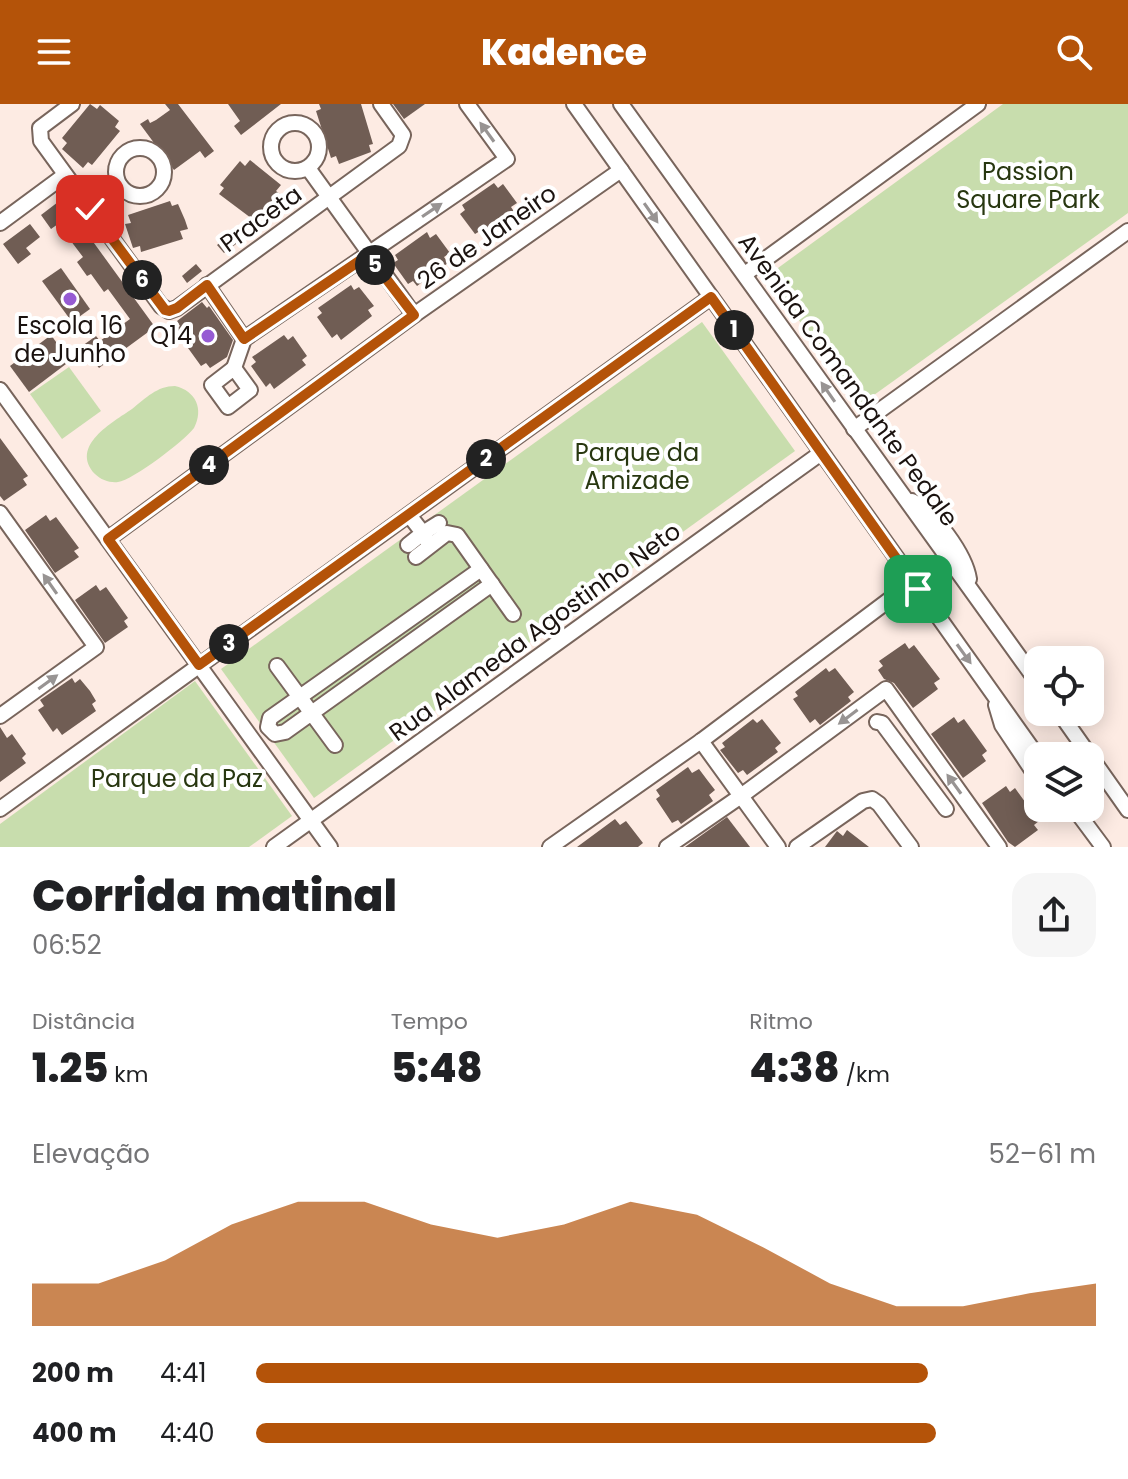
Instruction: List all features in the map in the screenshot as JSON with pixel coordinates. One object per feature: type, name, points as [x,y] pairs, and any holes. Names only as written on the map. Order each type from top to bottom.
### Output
[{"type":"street","name":"Praceta","points":[[72,104],[38,131],[41,141],[165,310],[169,311],[328,198],[402,141],[403,135],[381,104]]},
{"type":"street","points":[[234,368],[244,339],[507,159],[467,104]]},
{"type":"street","points":[[574,104],[1027,742]]},
{"type":"street","name":"Avenida Comandante Pedale","points":[[621,104],[1024,663]]},
{"type":"street","points":[[745,274],[978,104]]},
{"type":"street","points":[[308,168],[414,315]]},
{"type":"street","name":"26 de Janeiro","points":[[108,539],[414,315],[621,170]]},
{"type":"street","points":[[0,223],[65,175]]},
{"type":"street","points":[[90,209],[120,186]]},
{"type":"street","points":[[854,429],[1128,231]]},
{"type":"street","points":[[207,285],[244,339]]},
{"type":"street","points":[[0,809],[711,297]]},
{"type":"street","points":[[0,390],[330,847]]},
{"type":"street","name":"Rua Alameda Agostinho Neto","points":[[274,847],[821,453]]},
{"type":"street","points":[[0,513],[96,647],[0,716]]},
{"type":"street","points":[[409,515],[427,540]]},
{"type":"street","points":[[427,540],[439,523]]},
{"type":"street","points":[[412,551],[427,540],[447,533],[457,535],[513,614]]},
{"type":"street","points":[[481,569],[270,718],[268,727],[279,735],[492,584]]},
{"type":"street","points":[[550,847],[701,741],[913,582]]},
{"type":"street","points":[[441,599],[451,614]]},
{"type":"street","points":[[395,631],[406,647]]},
{"type":"street","points":[[355,659],[366,673]]},
{"type":"street","points":[[277,666],[335,745]]},
{"type":"street","points":[[325,680],[336,695]]},
{"type":"street","points":[[667,847],[886,689],[999,847]]},
{"type":"street","points":[[994,696],[1002,725],[1024,758]]},
{"type":"street","points":[[877,722],[882,723],[946,809]]},
{"type":"street","points":[[701,741],[778,847]]},
{"type":"street","points":[[1104,776],[1128,810]]},
{"type":"street","points":[[797,847],[863,801],[872,799],[911,847]]},
{"type":"street","points":[[1084,822],[1103,847]]},
{"type":"green space","name":"Passion Square Park","points":[[1003,104],[1128,104],[1128,213],[860,405],[767,276]]},
{"type":"green space","name":"Parque da Amizade","points":[[702,322],[795,451],[314,798],[221,669]]},
{"type":"green space","points":[[69,367],[101,411],[62,439],[30,394]]},
{"type":"green space","points":[[175,386],[188,392],[196,402],[198,414],[194,428],[158,459],[125,480],[109,481],[95,474],[88,464],[87,454],[97,436],[152,393]]},
{"type":"green space","name":"Parque da Paz","points":[[195,681],[292,816],[249,847],[0,847],[0,824]]},
{"type":"building","points":[[90,104],[97,109],[100,105],[119,121],[115,127],[120,131],[92,165],[88,162],[83,168],[62,149],[67,143],[62,138]]},
{"type":"building","points":[[165,104],[178,104],[214,151],[205,158],[200,151],[174,170],[140,124],[148,119],[150,123],[170,110]]},
{"type":"building","points":[[228,104],[281,104],[241,135],[234,126],[240,121]]},
{"type":"building","points":[[319,104],[361,104],[373,144],[369,145],[371,152],[339,164],[336,156],[331,158],[316,111],[321,109]]},
{"type":"building","points":[[393,104],[425,104],[404,119]]},
{"type":"building","points":[[250,160],[281,185],[276,191],[281,195],[270,208],[272,210],[264,219],[259,216],[255,221],[219,194],[224,188],[220,185],[240,161],[245,166]]},
{"type":"building","points":[[494,183],[498,188],[503,184],[517,203],[511,207],[515,213],[484,236],[480,231],[475,234],[460,214],[465,210],[462,205]]},
{"type":"building","points":[[62,199],[155,327],[99,368],[82,346],[96,336],[100,341],[130,319],[108,289],[104,292],[91,274],[87,276],[77,262],[83,257],[58,224],[51,229],[41,215]]},
{"type":"building","points":[[170,201],[172,206],[178,204],[185,220],[188,229],[180,231],[183,239],[141,252],[140,246],[133,248],[125,224],[131,223],[128,215]]},
{"type":"building","points":[[30,224],[40,237],[26,248],[31,254],[18,264],[3,244]]},
{"type":"building","points":[[234,232],[240,241],[224,253],[217,245]]},
{"type":"building","points":[[427,232],[430,238],[436,234],[450,253],[444,257],[448,263],[417,286],[413,281],[408,284],[393,263],[398,260],[395,255]]},
{"type":"building","points":[[196,264],[202,271],[187,283],[182,276]]},
{"type":"building","points":[[61,268],[90,309],[72,322],[42,281]]},
{"type":"building","points":[[351,285],[354,290],[359,287],[374,306],[368,310],[372,316],[341,340],[337,334],[332,338],[317,317],[322,313],[318,308]]},
{"type":"building","name":"Q14","points":[[202,302],[207,308],[209,306],[233,340],[227,357],[210,368],[206,363],[201,366],[175,330],[180,326],[177,321]]},
{"type":"building","points":[[51,335],[70,361],[29,392],[10,366]]},
{"type":"building","points":[[284,335],[288,340],[293,336],[307,356],[302,360],[306,365],[274,389],[270,383],[266,387],[251,366],[256,362],[252,357]]},
{"type":"building","points":[[0,438],[28,476],[23,479],[27,485],[4,501],[0,496]]},
{"type":"building","points":[[46,515],[50,521],[56,517],[79,548],[74,551],[79,557],[55,573],[25,530]]},
{"type":"building","points":[[96,585],[100,591],[106,587],[128,618],[124,621],[128,627],[105,643],[75,600]]},
{"type":"building","points":[[905,643],[909,649],[914,645],[940,679],[934,683],[938,689],[913,708],[894,683],[884,679],[878,670],[883,666],[879,661]]},
{"type":"building","points":[[826,668],[829,672],[835,668],[854,692],[848,697],[851,701],[820,725],[815,719],[810,723],[793,699],[798,696],[795,692]]},
{"type":"building","points":[[72,678],[75,683],[80,679],[90,691],[96,701],[92,704],[96,711],[62,735],[57,728],[53,732],[38,710],[44,706],[40,700]]},
{"type":"building","points":[[954,717],[958,723],[964,719],[987,751],[982,755],[986,761],[963,778],[931,734]]},
{"type":"building","points":[[753,719],[757,723],[762,719],[781,743],[775,748],[778,752],[747,775],[743,770],[738,773],[720,750],[725,747],[722,743]]},
{"type":"building","points":[[0,727],[7,738],[12,734],[26,754],[22,758],[26,763],[0,782]]},
{"type":"building","points":[[688,767],[692,773],[699,769],[715,790],[709,795],[713,801],[681,824],[678,820],[672,823],[656,799],[660,796],[656,790]]},
{"type":"building","points":[[1006,786],[1010,792],[1015,788],[1024,800],[1024,822],[1038,822],[1034,825],[1038,830],[1015,847],[1008,842],[982,803]]},
{"type":"building","points":[[727,817],[750,847],[685,847]]},
{"type":"building","points":[[615,819],[620,825],[626,821],[643,843],[638,847],[577,847]]},
{"type":"building","points":[[847,830],[869,847],[825,847],[837,831],[843,836]]},
{"type":"place","name":"Escola 16 de Junho","points":[[70,299]]},
{"type":"place","name":"Q14","points":[[208,336]]},
{"type":"route","points":[[90,209],[165,310],[173,311],[207,285],[244,339],[368,255],[414,315],[108,539],[199,665],[711,297],[918,589]]}]
